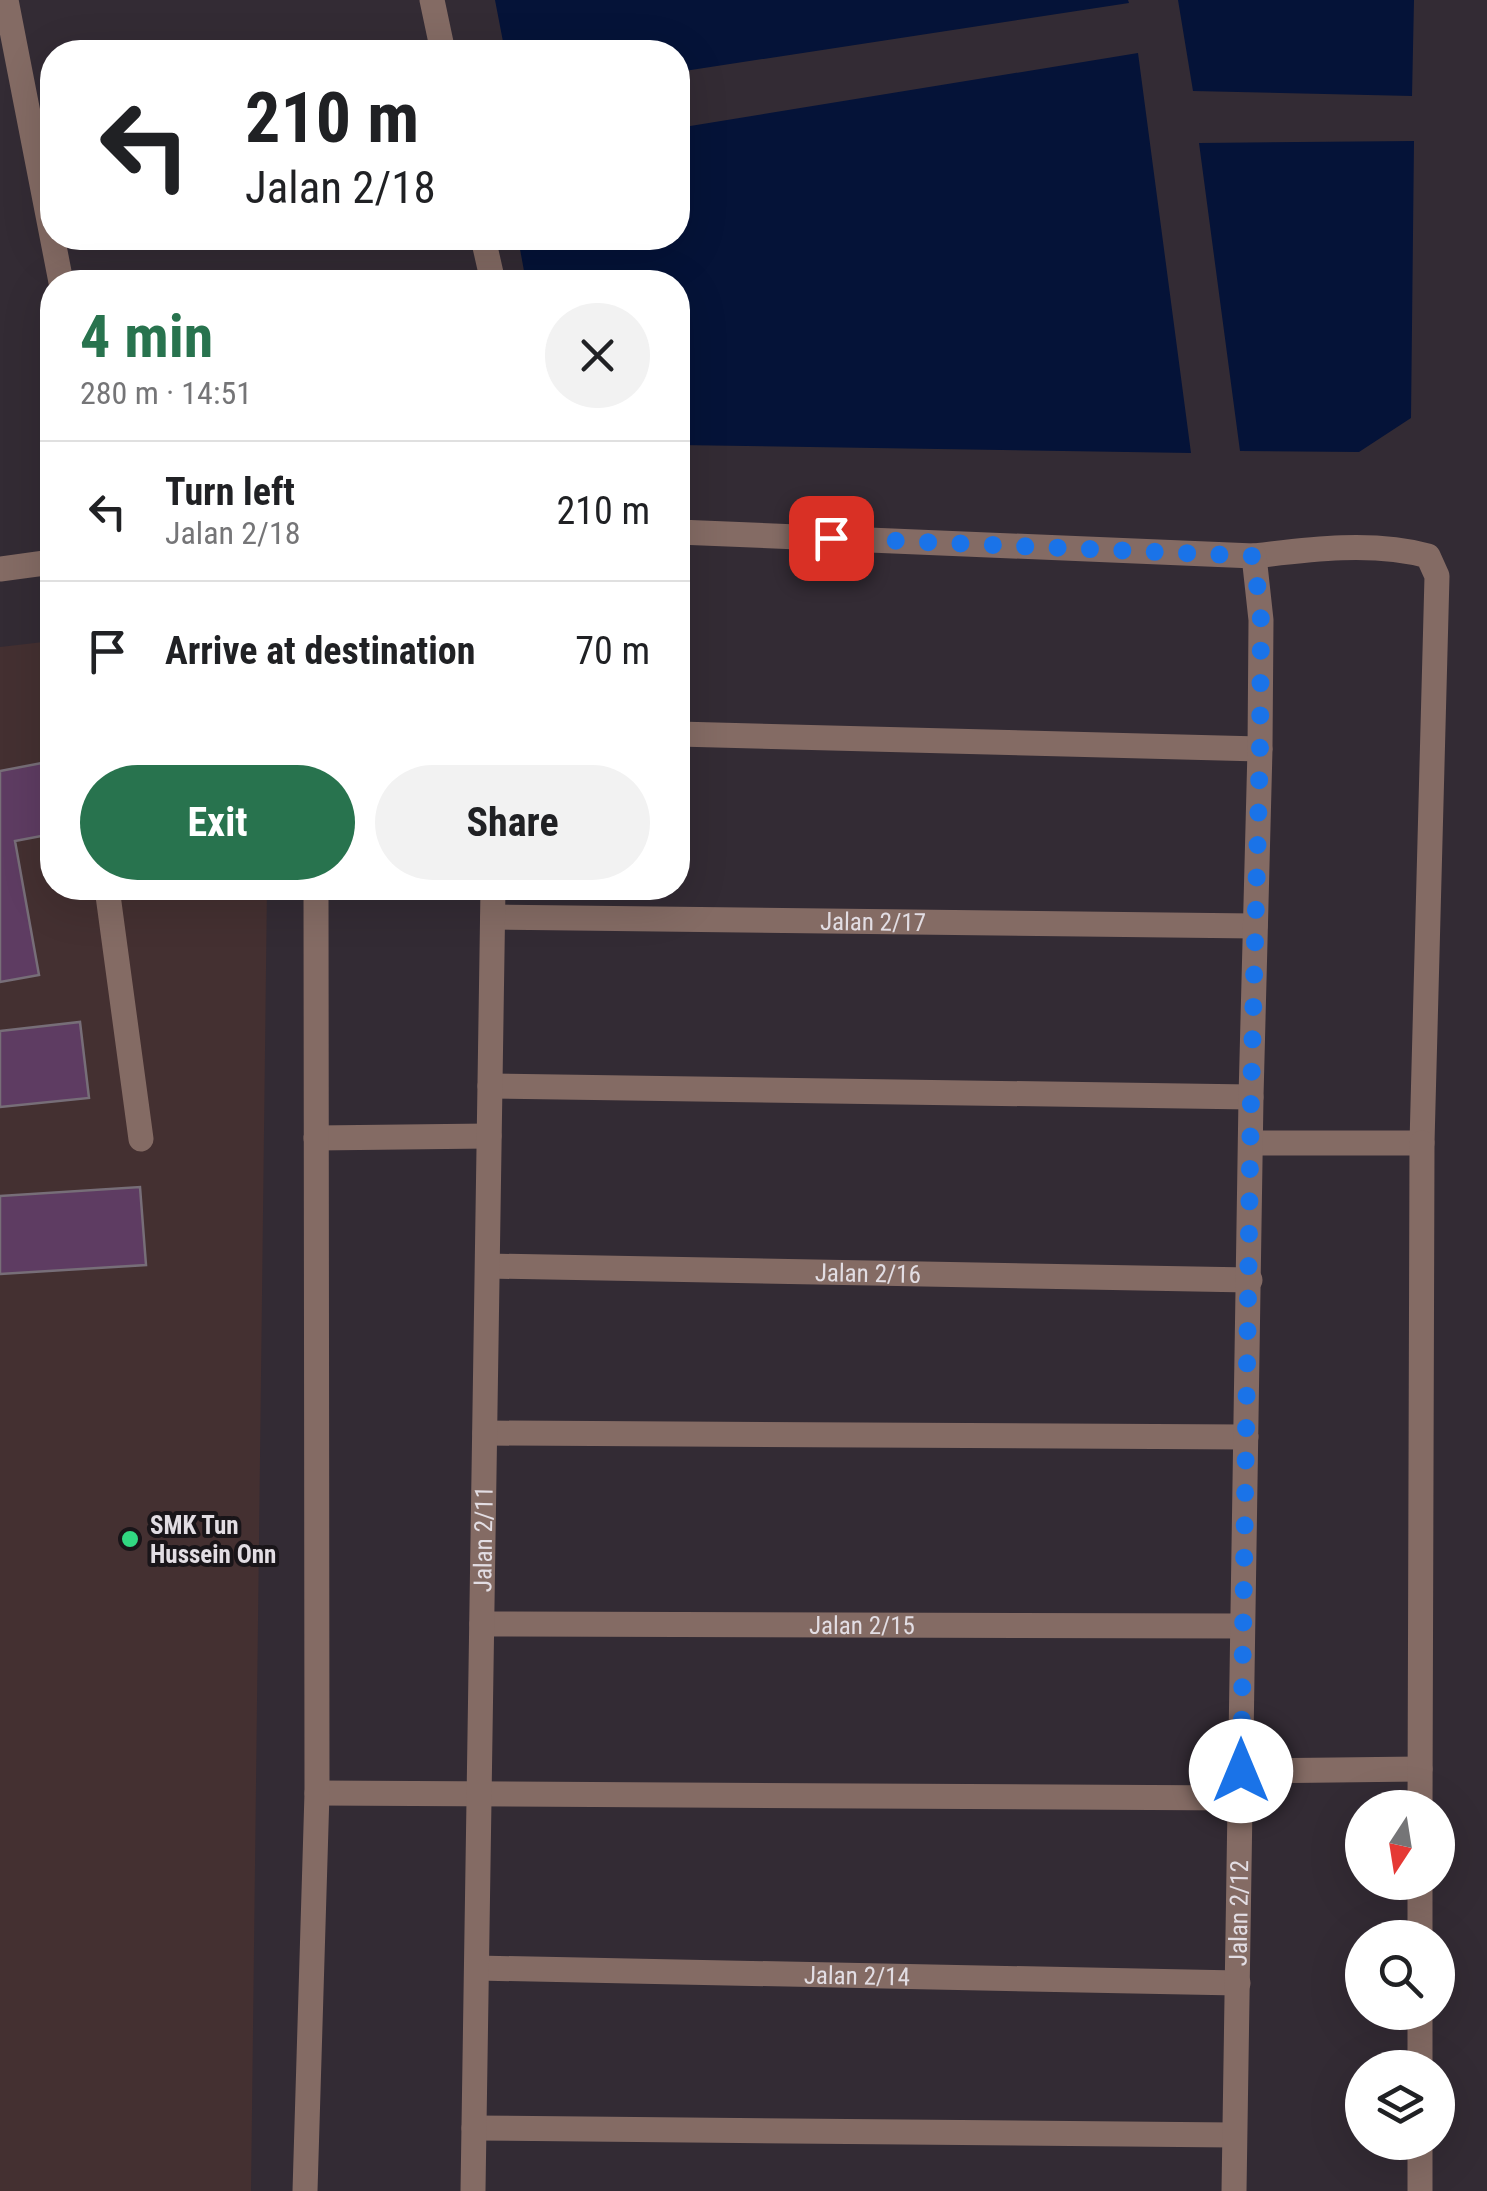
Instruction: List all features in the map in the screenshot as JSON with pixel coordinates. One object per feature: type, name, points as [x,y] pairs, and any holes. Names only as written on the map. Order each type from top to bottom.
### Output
[{"type":"street","points":[[6,0],[40,174]]},
{"type":"street","points":[[432,0],[440,40]]},
{"type":"street","points":[[690,532],[1254,556],[1306,550],[1404,549],[1428,556],[1436,576],[1422,1142],[1420,1790]]},
{"type":"street","name":"Jalan 2/12","points":[[1234,2191],[1241,1626],[1260,749],[1261,620],[1254,556]]},
{"type":"street","points":[[0,570],[40,564]]},
{"type":"street","points":[[690,734],[1260,749]]},
{"type":"street","points":[[110,900],[140,1139]]},
{"type":"street","points":[[305,2191],[318,1792],[316,900]]},
{"type":"street","name":"Jalan 2/11","points":[[474,2191],[493,900]]},
{"type":"street","name":"Jalan 2/17","points":[[493,917],[1254,926]]},
{"type":"street","points":[[490,1086],[1251,1097]]},
{"type":"street","points":[[316,1138],[490,1136]]},
{"type":"street","points":[[1252,1142],[1422,1142]]},
{"type":"street","name":"Jalan 2/16","points":[[488,1266],[1250,1280]]},
{"type":"street","points":[[485,1433],[1246,1437]]},
{"type":"street","name":"Jalan 2/15","points":[[482,1624],[1241,1626]]},
{"type":"street","points":[[1241,1771],[1420,1769]]},
{"type":"street","points":[[318,1792],[1240,1798]]},
{"type":"street","name":"Jalan 2/14","points":[[477,1968],[1238,1983]]},
{"type":"street","points":[[474,2128],[1234,2135]]},
{"type":"street","points":[[1420,2160],[1420,2191]]},
{"type":"shaded area","name":"SMK Tun Hussein Onn","points":[[40,642],[40,900],[267,900],[251,2191],[0,2191],[0,647]]},
{"type":"water","points":[[495,0],[1129,3],[690,70],[690,40],[503,40]]},
{"type":"water","points":[[1178,0],[1414,0],[1412,96],[1193,91]]},
{"type":"water","points":[[1138,53],[1191,453],[690,445],[690,270],[524,270],[520,250],[690,250],[690,126]]},
{"type":"water","points":[[1414,141],[1411,418],[1359,452],[1240,451],[1199,143]]},
{"type":"building","points":[[40,763],[40,836],[15,841],[39,975],[0,982],[0,771]]},
{"type":"building","points":[[80,1022],[89,1098],[0,1107],[0,1031]]},
{"type":"building","points":[[140,1187],[146,1265],[0,1274],[0,1196]]},
{"type":"place","name":"SMK Tun Hussein Onn","points":[[130,1539]]},
{"type":"route","points":[[831,538],[1254,556],[1261,620],[1260,749],[1241,1771]]}]
